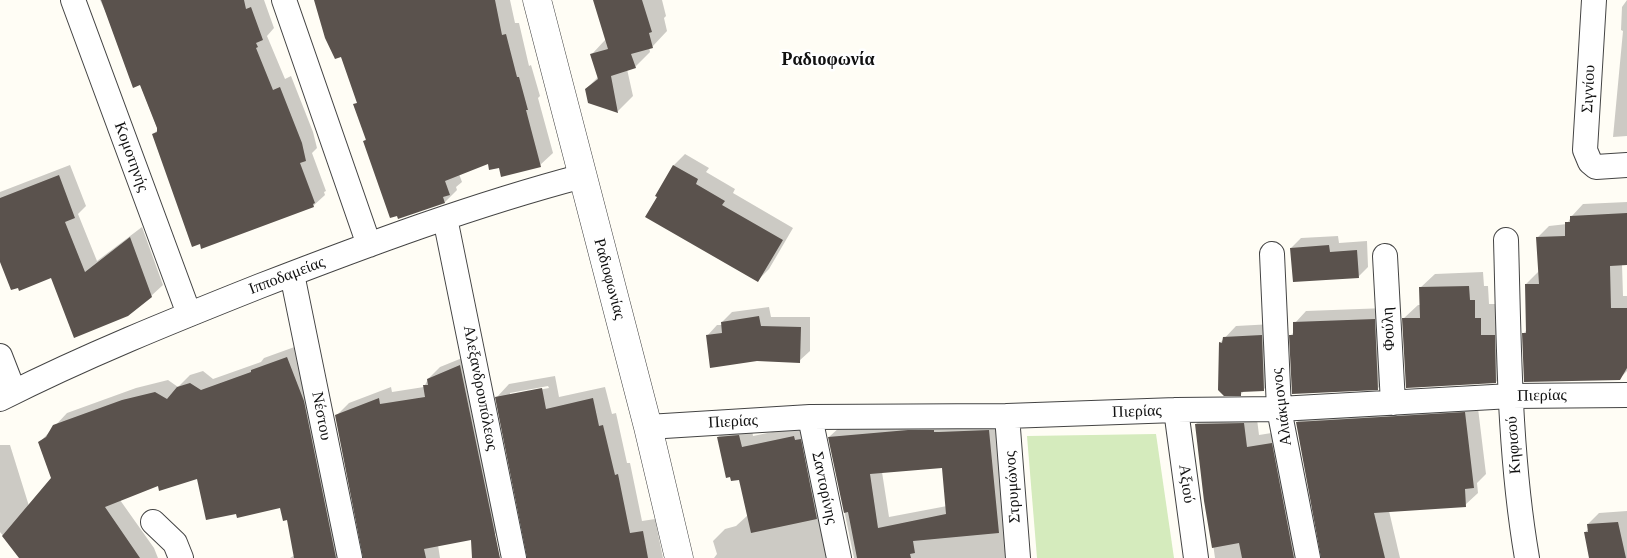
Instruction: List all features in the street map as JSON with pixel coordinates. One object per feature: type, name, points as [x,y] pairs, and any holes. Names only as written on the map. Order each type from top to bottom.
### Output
[{"type":"street","name":"Κομοτηνής","points":[[73,0],[189,314]]},
{"type":"street","points":[[284,0],[369,244]]},
{"type":"street","name":"Ραδιοφωνίας","points":[[537,0],[648,427],[679,558]]},
{"type":"street","name":"Σιγνίου","points":[[1594,0],[1585,150],[1590,162],[1596,167],[1627,165]]},
{"type":"street","name":"Ιπποδαμείας","points":[[7,395],[78,361],[189,314],[369,244],[582,176]]},
{"type":"street","name":"Αλεξανδρουπόλεως","points":[[446,218],[514,558]]},
{"type":"street","name":"Κηφισού","points":[[1506,240],[1515,471],[1527,558]]},
{"type":"street","name":"Αλιάκμονος","points":[[1272,254],[1280,409],[1308,558]]},
{"type":"street","name":"Φούλη","points":[[1385,256],[1393,403]]},
{"type":"street","name":"Νέστου","points":[[292,274],[350,558]]},
{"type":"street","points":[[0,356],[7,395]]},
{"type":"street","name":"Πιερίας","points":[[648,427],[810,418],[1007,416],[1176,410],[1280,409],[1511,396],[1627,395]]},
{"type":"street","name":"Αξιού","points":[[1176,410],[1196,558]]},
{"type":"street","name":"Στρυμώνος","points":[[1007,416],[1018,558]]},
{"type":"street","name":"Σαντορίνης","points":[[810,418],[838,558]]},
{"type":"street","points":[[153,522],[176,542],[181,558]]},
{"type":"green space","points":[[1156,434],[1174,558],[1037,558],[1027,436]]},
{"type":"building","points":[[101,0],[244,0],[246,9],[251,7],[263,40],[256,43],[258,47],[256,48],[273,90],[280,87],[302,143],[306,161],[300,163],[315,203],[313,204],[314,207],[201,249],[200,244],[192,247],[152,134],[157,132],[157,128],[140,85],[133,88]]},
{"type":"building","points":[[314,0],[495,0],[502,35],[506,34],[517,77],[519,77],[541,167],[501,177],[499,168],[489,170],[488,164],[445,181],[450,195],[443,197],[445,203],[398,219],[397,216],[390,218],[363,141],[366,140],[353,104],[357,103],[341,57],[335,59],[325,38]]},
{"type":"building","points":[[593,0],[642,0],[652,32],[649,33],[653,48],[631,54],[636,68],[611,76],[618,113],[588,103],[585,89],[598,79],[590,54],[608,49]]},
{"type":"building","points":[[673,165],[698,179],[696,184],[725,201],[722,205],[783,240],[758,282],[645,217]]},
{"type":"building","points":[[59,175],[75,218],[65,222],[85,272],[130,237],[152,297],[128,316],[74,338],[51,278],[19,291],[18,288],[11,290],[0,262],[0,198]]},
{"type":"building","points":[[1627,213],[1627,265],[1610,266],[1611,308],[1627,308],[1627,368],[1620,380],[1524,382],[1522,333],[1526,333],[1525,284],[1539,284],[1536,237],[1565,236],[1565,222],[1570,222],[1570,216]]},
{"type":"building","points":[[1329,245],[1330,252],[1357,250],[1359,278],[1293,282],[1290,248]]},
{"type":"building","points":[[1469,286],[1470,300],[1475,300],[1475,318],[1481,318],[1481,335],[1495,335],[1496,383],[1406,388],[1402,318],[1420,318],[1419,287]]},
{"type":"building","points":[[759,316],[761,326],[801,327],[800,363],[757,361],[710,368],[706,335],[722,333],[721,322]]},
{"type":"building","points":[[1375,319],[1378,390],[1292,394],[1289,335],[1293,335],[1293,322]]},
{"type":"building","points":[[1262,335],[1264,391],[1241,392],[1241,396],[1224,396],[1218,390],[1219,342],[1222,343],[1223,337]]},
{"type":"building","points":[[287,357],[304,401],[336,558],[294,558],[287,520],[283,521],[280,508],[237,518],[236,514],[206,520],[197,479],[159,491],[158,486],[105,507],[140,558],[19,558],[2,536],[51,478],[38,442],[46,437],[53,425],[122,400],[155,392],[167,399],[177,387],[190,383],[201,390]]},
{"type":"building","points":[[460,365],[500,558],[472,558],[471,540],[424,549],[426,558],[363,558],[335,415],[379,398],[380,404],[425,397],[423,385],[428,385],[427,379]]},
{"type":"building","points":[[542,388],[546,409],[593,398],[599,426],[603,425],[615,475],[618,474],[630,533],[643,531],[648,558],[527,558],[495,397]]},
{"type":"building","points":[[1465,412],[1474,488],[1465,489],[1466,507],[1374,513],[1385,558],[1321,558],[1296,422]]},
{"type":"building","points":[[1244,423],[1247,447],[1272,443],[1294,558],[1242,558],[1239,543],[1212,548],[1204,501],[1195,424]]},
{"type":"building","points":[[908,430],[934,430],[934,432],[939,432],[989,430],[999,533],[913,541],[915,553],[910,554],[911,558],[857,558],[848,512],[844,513],[828,437]],"holes":[[[942,468],[946,514],[878,528],[870,474]]]},
{"type":"building","points":[[739,435],[742,447],[794,436],[795,440],[801,439],[817,519],[751,533],[739,480],[731,481],[730,477],[726,478],[717,437]]},
{"type":"building","points":[[1618,522],[1626,558],[1589,558],[1584,532],[1588,532],[1587,524]]},
{"type":"district","name":"Ραδιοφωνία","points":[[828,60]]}]
